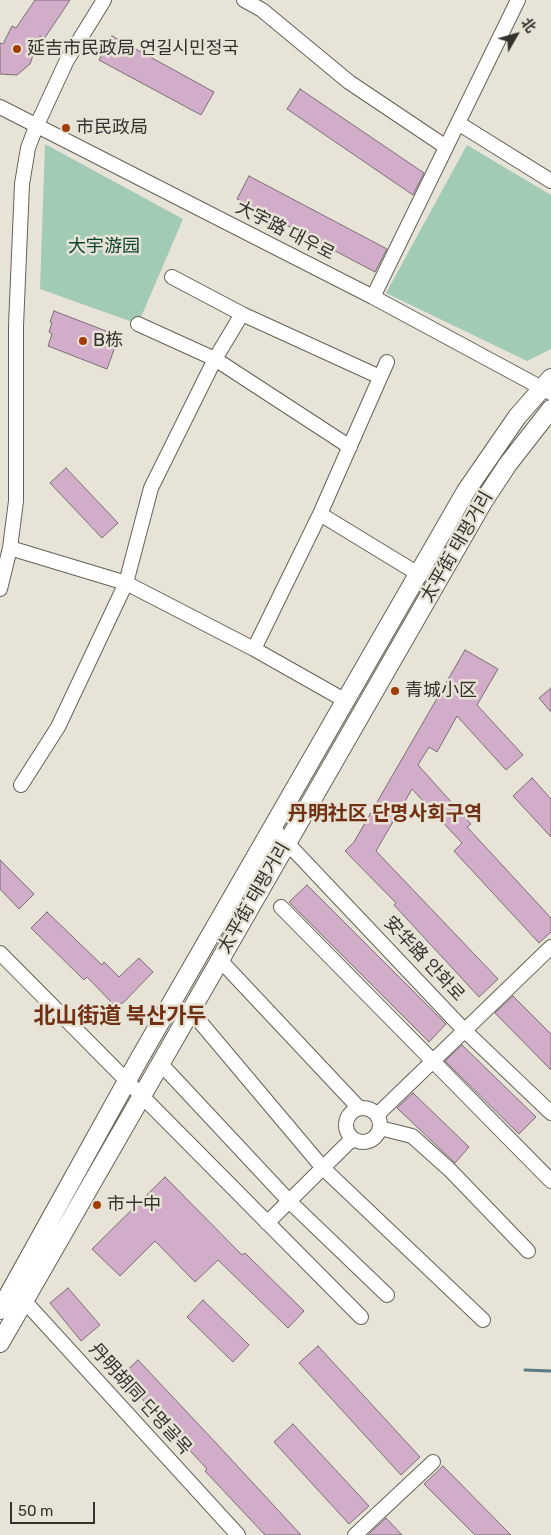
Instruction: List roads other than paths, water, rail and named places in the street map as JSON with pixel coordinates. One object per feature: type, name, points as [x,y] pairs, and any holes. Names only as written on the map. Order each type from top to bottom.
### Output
[{"type":"main road","name":"太平街 태평거리","points":[[0,1343],[19,1294],[127,1083],[273,828],[474,478],[517,417],[548,386]]},
{"type":"main road","name":"太平街 태평거리","points":[[0,1310],[19,1294],[140,1097],[286,841],[495,482],[551,409]]},
{"type":"street","points":[[0,589],[10,548],[16,502],[16,326],[22,184],[28,148],[36,126],[67,60],[104,0]]},
{"type":"street","points":[[244,0],[265,5],[350,82],[446,147]]},
{"type":"street","points":[[373,297],[518,0]]},
{"type":"street","name":"大宇路 대우로","points":[[0,107],[548,386]]},
{"type":"street","points":[[458,122],[551,181]]},
{"type":"street","points":[[172,277],[242,314],[380,377]]},
{"type":"street","points":[[21,785],[58,727],[126,582],[151,488],[215,359],[242,314]]},
{"type":"street","points":[[138,324],[215,359],[350,447]]},
{"type":"street","points":[[254,649],[320,514],[387,362]]},
{"type":"street","points":[[320,514],[420,575]]},
{"type":"street","points":[[10,548],[126,582],[254,649],[346,701]]},
{"type":"street","name":"安华路 안화로","points":[[273,828],[464,1030],[551,1113]]},
{"type":"street","points":[[281,907],[551,1181]]},
{"type":"street","points":[[528,1251],[450,1170],[412,1136],[378,1122],[369,1109],[359,1108],[354,1110],[346,1119],[346,1130],[352,1139],[357,1142],[369,1142],[374,1138],[378,1122],[432,1061],[551,947]]},
{"type":"street","points":[[0,953],[140,1097],[361,1317]]},
{"type":"street","points":[[219,959],[359,1108]]},
{"type":"street","points":[[190,1010],[324,1168],[483,1320]]},
{"type":"street","points":[[160,1063],[289,1201],[386,1295]]},
{"type":"street","points":[[267,1223],[352,1139]]},
{"type":"street","name":"丹明胡同 단명골목","points":[[19,1294],[238,1535]]},
{"type":"street","points":[[355,1535],[433,1462]]},
{"type":"waterway","points":[[525,1370],[551,1371]]},
{"type":"place","name":"延吉市民政局 연길시민정국","points":[[17,49]]},
{"type":"place","name":"市民政局","points":[[66,128]]},
{"type":"place","name":"B栋","points":[[83,341]]},
{"type":"place","name":"青城小区","points":[[395,691]]},
{"type":"place","name":"市十中","points":[[97,1205]]},
{"type":"district","name":"丹明社区 단명사회구역","points":[[385,814]]},
{"type":"district","name":"北山街道 북산가두","points":[[120,1017]]},
{"type":"park label","name":"大宇游园","points":[[104,247]]}]
